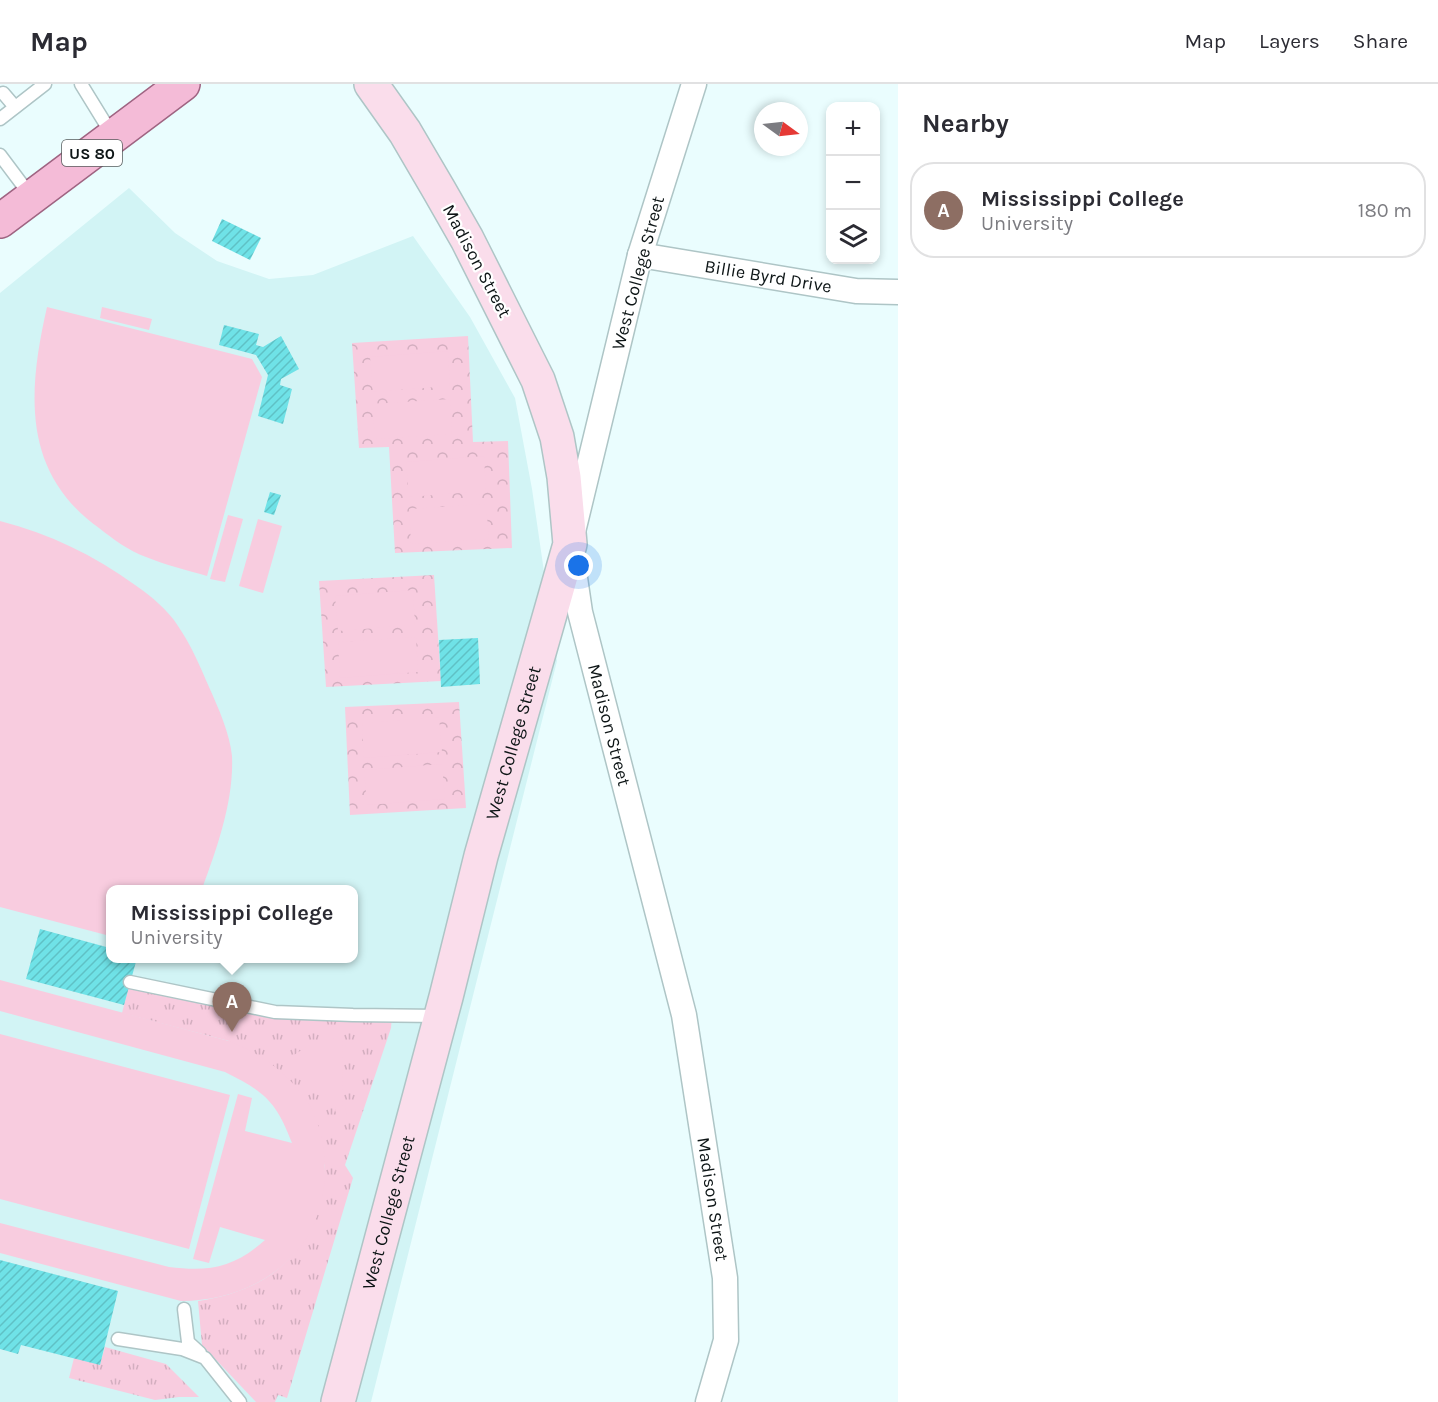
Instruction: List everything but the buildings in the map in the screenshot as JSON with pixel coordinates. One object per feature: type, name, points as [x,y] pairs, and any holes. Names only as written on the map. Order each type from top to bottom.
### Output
[{"type":"main road","points":[[119,133],[148,84]]},
{"type":"main road","name":"US 80","points":[[0,221],[183,84]]},
{"type":"street","name":"West College Street","points":[[338,1402],[441,1016],[481,856],[570,544],[640,255],[694,84]]},
{"type":"street","name":"Madison Street","points":[[372,85],[405,132],[467,239],[538,380],[557,437],[580,612],[684,1015],[725,1278],[726,1340],[708,1402]]},
{"type":"street","name":"Billie Byrd Drive","points":[[640,255],[856,291],[898,292]]},
{"type":"lane","points":[[81,84],[119,133]]},
{"type":"lane","points":[[0,119],[38,86]]},
{"type":"lane","points":[[3,93],[15,107]]},
{"type":"lane","points":[[0,156],[32,197]]},
{"type":"lane","points":[[130,982],[275,1012],[441,1016]]},
{"type":"lane","points":[[184,1309],[188,1342],[206,1358],[240,1402]]},
{"type":"lane","points":[[118,1339],[182,1349],[206,1358]]},
{"type":"shaded area","points":[[129,188],[175,233],[217,261],[269,279],[313,275],[413,236],[470,317],[515,398],[532,489],[557,661],[371,1402],[0,1402],[0,293]]},
{"type":"green space","points":[[47,307],[252,359],[262,377],[207,576],[153,560],[121,544],[74,506],[55,482],[43,456],[37,428],[35,399],[36,369]]},
{"type":"green space","points":[[102,307],[152,319],[149,330],[100,318]]},
{"type":"green space","points":[[468,336],[473,442],[508,441],[512,548],[395,553],[389,447],[359,448],[352,343]]},
{"type":"green space","points":[[448,351],[450,386],[373,392],[370,357]]},
{"type":"green space","points":[[450,399],[452,434],[375,439],[372,404]]},
{"type":"green space","points":[[484,456],[486,491],[409,497],[406,462]]},
{"type":"green space","points":[[486,504],[489,539],[411,544],[409,509]]},
{"type":"green space","points":[[228,515],[243,519],[225,582],[210,579]]},
{"type":"green space","points":[[258,519],[282,526],[263,593],[239,586]]},
{"type":"green space","points":[[0,521],[54,539],[87,555],[141,589],[169,614],[183,633],[199,663],[216,703],[229,739],[232,773],[219,841],[203,885],[106,885],[106,935],[0,907]]},
{"type":"green space","points":[[434,575],[441,681],[326,687],[319,581]]},
{"type":"green space","points":[[413,590],[415,625],[338,631],[335,596]]},
{"type":"green space","points":[[416,637],[418,672],[340,678],[338,642]]},
{"type":"green space","points":[[459,702],[466,808],[350,815],[345,707]]},
{"type":"green space","points":[[439,717],[442,752],[364,758],[362,723]]},
{"type":"green space","points":[[442,764],[445,799],[367,805],[364,770]]},
{"type":"green space","points":[[0,980],[229,1041],[261,1057],[289,1079],[305,1098],[318,1124],[324,1154],[324,1186],[318,1215],[305,1240],[288,1261],[266,1278],[240,1291],[212,1298],[181,1301],[0,1253],[0,1223],[169,1267],[197,1269],[232,1262],[243,1257],[265,1240],[220,1227],[209,1263],[193,1259],[238,1094],[252,1098],[245,1131],[292,1143],[280,1117],[268,1099],[239,1079],[225,1072],[0,1011]]},
{"type":"green space","points":[[130,982],[275,1012],[392,1016],[391,1028],[345,1165],[353,1178],[287,1398],[278,1395],[275,1402],[256,1402],[202,1345],[198,1301],[226,1295],[251,1286],[272,1274],[290,1259],[304,1240],[314,1218],[325,1165],[229,1041],[122,1013]]},
{"type":"green space","points":[[0,1034],[230,1095],[189,1249],[0,1199]]},
{"type":"green space","points":[[332,1038],[343,1039],[342,1108],[345,1107],[347,1116],[338,1119],[335,1110],[337,1109],[294,1055],[312,1043]]},
{"type":"green space","points":[[105,1347],[166,1364],[199,1397],[155,1400],[69,1378],[74,1358],[100,1364]]},
{"type":"place","name":"Mississippi College","points":[[232,1032]]}]
